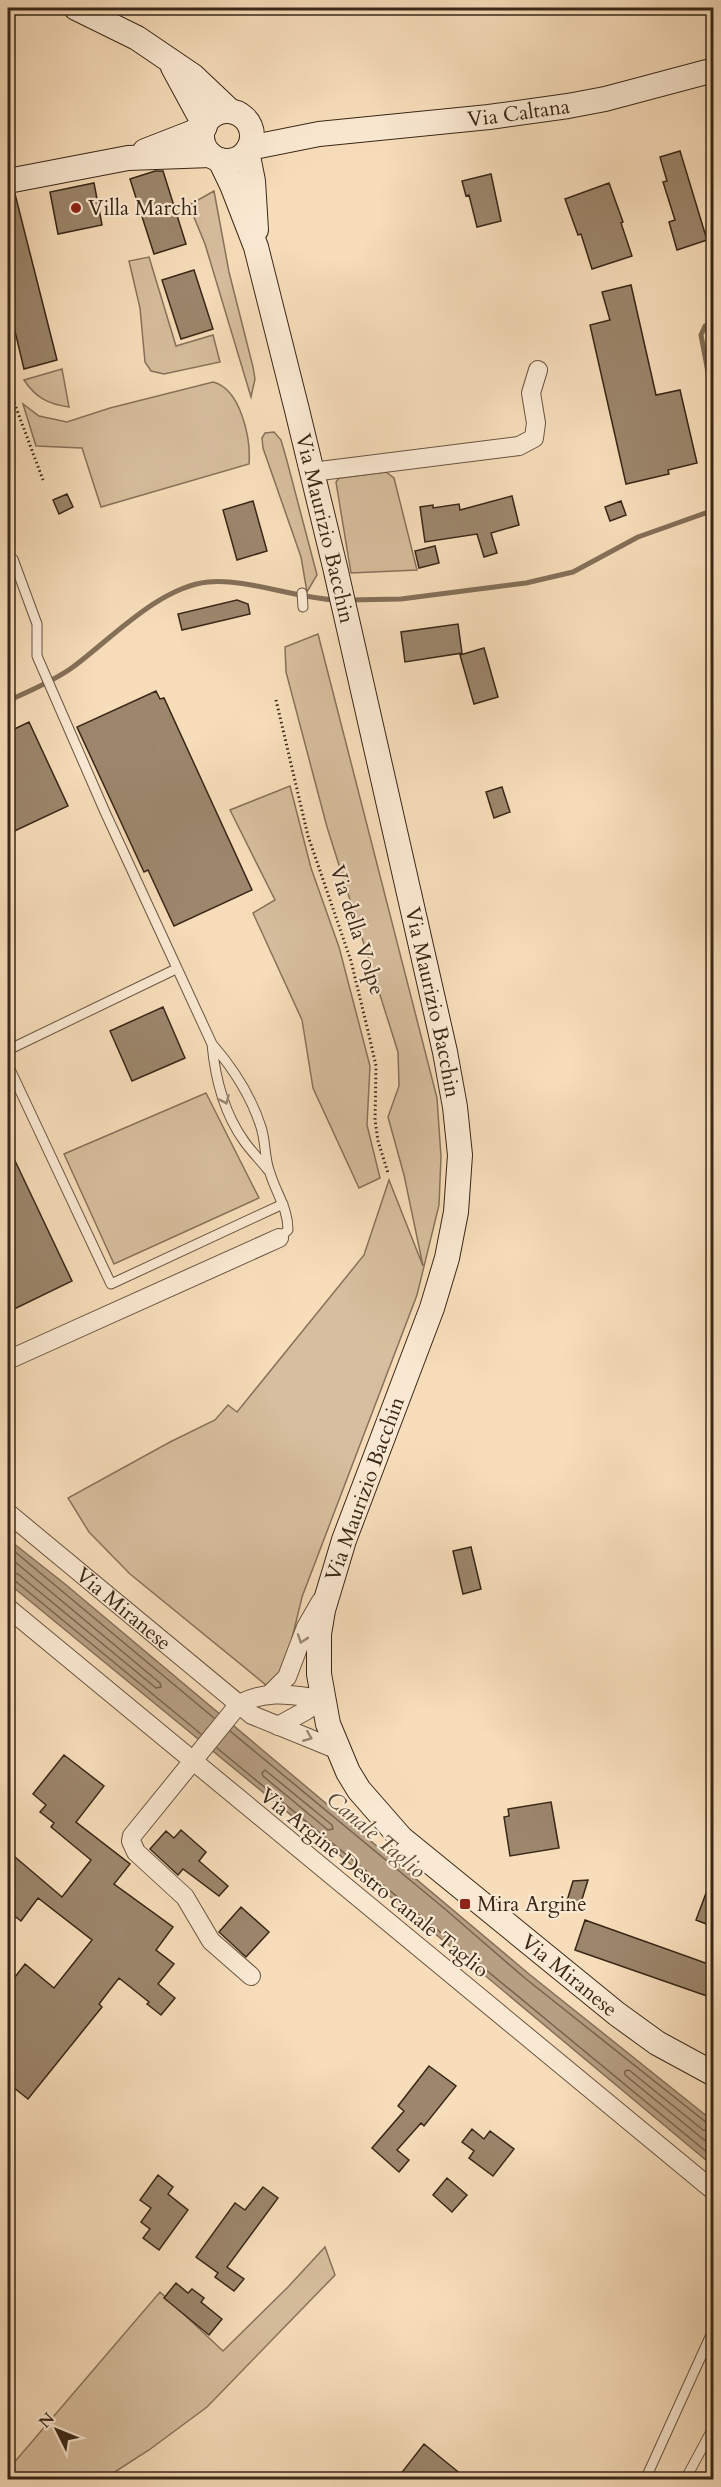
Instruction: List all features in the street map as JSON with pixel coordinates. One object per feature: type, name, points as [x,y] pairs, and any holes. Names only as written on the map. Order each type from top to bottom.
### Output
[{"type":"main road","points":[[8,181],[128,158],[215,157],[235,159],[248,149],[252,135],[239,117],[193,75],[170,62],[137,38],[76,8]]},
{"type":"main road","points":[[170,62],[204,127],[204,145],[215,157]]},
{"type":"main road","name":"Via Caltana","points":[[248,149],[319,134],[489,117],[568,106],[604,99],[714,69]]},
{"type":"main road","points":[[128,158],[204,127],[215,115],[239,117]]},
{"type":"main road","name":"Via Caltana","points":[[239,117],[283,130],[319,134]]},
{"type":"main road","name":"Via Maurizio Bacchin","points":[[248,149],[256,212],[256,248]]},
{"type":"main road","name":"Via Maurizio Bacchin","points":[[215,157],[232,184],[256,248],[312,472],[445,1052],[455,1107],[460,1155],[456,1212],[447,1258],[435,1298],[373,1458],[329,1587],[319,1634],[319,1674],[322,1699],[338,1750]]},
{"type":"main road","name":"Via Miranese","points":[[338,1750],[359,1790],[401,1838],[617,2014],[657,2043],[714,2074]]},
{"type":"street","points":[[312,472],[519,446],[534,438],[536,423],[531,393],[538,370]]},
{"type":"street","points":[[8,1360],[279,1238]]},
{"type":"street","name":"Via Miranese","points":[[8,1513],[236,1709],[338,1750]]},
{"type":"street","points":[[271,1693],[287,1677],[306,1628],[329,1587]]},
{"type":"street","name":"Via Argine Destro canale Taglio","points":[[8,1608],[198,1756],[714,2191]]},
{"type":"street","points":[[251,1976],[211,1941],[185,1897],[136,1852],[131,1842],[132,1836],[236,1709],[249,1699],[284,1692],[322,1699]]},
{"type":"street","points":[[278,1726],[322,1699]]},
{"type":"lane","points":[[8,561],[13,559],[37,624],[37,656],[105,812],[212,1044],[241,1083],[262,1127],[269,1172],[288,1217],[288,1230],[279,1238]]},
{"type":"lane","points":[[302,593],[303,607]]},
{"type":"lane","points":[[8,1050],[176,969]]},
{"type":"lane","points":[[212,1044],[220,1091],[242,1138],[269,1172]]},
{"type":"lane","points":[[8,1065],[111,1284],[283,1204]]},
{"type":"lane","points":[[645,2480],[714,2328]]},
{"type":"lane","points":[[685,2480],[714,2426]]},
{"type":"path","points":[[8,386],[43,480]]},
{"type":"path","name":"Via della Volpe","points":[[276,700],[308,836],[351,961],[369,1035],[376,1066],[375,1120],[378,1142],[388,1173]]},
{"type":"shaded area","points":[[214,191],[229,272],[253,367],[255,379],[251,397],[205,244],[189,205]]},
{"type":"shaded area","points":[[149,257],[176,346],[213,335],[220,362],[164,374],[151,371],[145,362],[140,308],[129,261]]},
{"type":"shaded area","points":[[62,369],[69,407],[43,399],[24,380]]},
{"type":"shaded area","points":[[213,382],[231,394],[237,404],[246,429],[249,464],[101,507],[82,448],[36,446],[23,404],[39,416],[67,422],[110,408]]},
{"type":"shaded area","points":[[274,432],[281,440],[317,575],[307,592],[301,557],[263,448],[262,438],[265,433]]},
{"type":"shaded area","points":[[386,472],[394,478],[417,570],[351,573],[336,482],[339,478]]},
{"type":"shaded area","points":[[318,634],[437,1098],[441,1157],[439,1205],[417,1295],[302,1597],[288,1655],[277,1678],[266,1685],[130,1574],[89,1532],[68,1498],[215,1420],[228,1405],[237,1412],[364,1255],[389,1180],[423,1266],[404,1175],[388,1117],[399,1086],[398,1052],[327,827],[286,672],[285,647]]},
{"type":"shaded area","points":[[290,786],[311,868],[339,947],[370,1066],[367,1125],[380,1178],[359,1188],[313,1088],[302,1020],[253,913],[275,900],[230,810]]},
{"type":"shaded area","points":[[206,1093],[259,1198],[114,1264],[64,1154]]},
{"type":"shaded area","points":[[325,2247],[335,2275],[207,2407],[149,2450],[104,2479],[8,2479],[8,2450],[12,2465],[160,2292],[223,2351]]},
{"type":"water","points":[[8,1539],[65,1584],[529,1974],[713,2121],[713,2166],[409,1912],[8,1583]]},
{"type":"building","points":[[680,151],[707,240],[677,250],[669,222],[675,220],[663,182],[667,181],[660,157]]},
{"type":"building","points":[[155,171],[163,171],[186,244],[154,254],[130,179]]},
{"type":"building","points":[[491,174],[501,221],[477,227],[469,195],[466,196],[462,181]]},
{"type":"building","name":"Villa Marchi","points":[[94,183],[102,225],[58,234],[50,192]]},
{"type":"building","points":[[609,183],[632,256],[592,269],[581,234],[578,235],[565,199]]},
{"type":"building","points":[[15,194],[57,360],[24,369],[8,302],[8,195]]},
{"type":"building","points":[[194,270],[213,329],[181,339],[162,280]]},
{"type":"building","points":[[631,285],[656,395],[680,390],[697,463],[668,470],[669,474],[626,484],[590,325],[610,320],[602,292]]},
{"type":"building","points":[[67,494],[73,507],[59,514],[53,500]]},
{"type":"building","points":[[512,496],[519,525],[491,533],[497,553],[484,557],[477,534],[425,542],[420,507],[433,505],[433,508],[459,504],[460,510]]},
{"type":"building","points":[[253,501],[267,551],[237,560],[223,510]]},
{"type":"building","points":[[621,501],[626,515],[610,521],[605,507]]},
{"type":"building","points":[[435,546],[439,563],[419,568],[415,551]]},
{"type":"building","points":[[237,600],[248,604],[250,614],[182,630],[178,614]]},
{"type":"building","points":[[458,624],[462,653],[405,662],[401,632]]},
{"type":"building","points":[[484,648],[498,697],[474,704],[460,655]]},
{"type":"building","points":[[156,691],[160,699],[164,698],[252,890],[174,926],[148,870],[144,872],[77,727]]},
{"type":"building","points":[[29,722],[68,806],[8,834],[8,732]]},
{"type":"building","points":[[502,787],[510,812],[494,818],[486,792]]},
{"type":"building","points":[[163,1007],[185,1058],[132,1081],[110,1031]]},
{"type":"building","points":[[8,1146],[72,1281],[8,1312]]},
{"type":"building","points":[[471,1547],[481,1589],[463,1594],[453,1551]]},
{"type":"building","points":[[64,1755],[104,1786],[76,1822],[130,1864],[114,1884],[173,1927],[156,1950],[174,1964],[158,1984],[175,1998],[161,2015],[147,2004],[149,2002],[119,1978],[99,2004],[102,2007],[28,2099],[8,2083],[8,1986],[25,1964],[54,1988],[92,1940],[38,1898],[21,1921],[8,1911],[8,1851],[62,1897],[91,1860],[51,1827],[54,1823],[40,1812],[46,1805],[33,1794]]},
{"type":"building","points":[[551,1802],[559,1848],[510,1856],[504,1817],[509,1816],[508,1809]]},
{"type":"building","points":[[181,1830],[206,1852],[199,1861],[228,1886],[219,1896],[183,1869],[178,1875],[150,1849],[166,1831],[174,1838]]},
{"type":"building","points":[[712,1877],[714,1877],[714,1927],[696,1920]]},
{"type":"building","points":[[588,1880],[579,1909],[566,1904],[573,1881]]},
{"type":"building","points":[[241,1907],[269,1932],[246,1957],[219,1932]]},
{"type":"building","points":[[585,1920],[714,1966],[714,1978],[707,1996],[575,1950]]},
{"type":"building","points":[[429,2066],[456,2086],[424,2126],[421,2123],[397,2150],[409,2160],[399,2172],[372,2148],[404,2111],[398,2106]]},
{"type":"building","points":[[472,2129],[484,2139],[490,2131],[514,2149],[493,2176],[469,2158],[474,2151],[462,2142]]},
{"type":"building","points":[[158,2175],[173,2187],[168,2194],[188,2210],[159,2250],[143,2238],[150,2229],[141,2222],[151,2208],[140,2200]]},
{"type":"building","points":[[447,2178],[467,2195],[452,2212],[433,2195]]},
{"type":"building","points":[[263,2187],[278,2198],[227,2267],[244,2279],[234,2291],[215,2277],[218,2273],[196,2257],[235,2203],[245,2210]]},
{"type":"building","points":[[176,2283],[188,2293],[192,2289],[204,2298],[201,2302],[222,2319],[209,2335],[164,2298]]},
{"type":"building","points":[[424,2444],[468,2480],[396,2480]]},
{"type":"waterway","points":[[714,324],[705,326],[701,335],[714,404]]},
{"type":"waterway","points":[[348,600],[401,599],[526,583],[573,572],[638,537],[714,510]]},
{"type":"waterway","points":[[8,701],[66,672],[136,616],[172,593],[190,586],[208,582],[238,583],[336,600]]},
{"type":"place","name":"Villa Marchi","points":[[76,208]]},
{"type":"place","name":"Mira Argine","points":[[465,1904]]},
{"type":"water label","name":"Canale Taglio","points":[[376,1835]]}]
